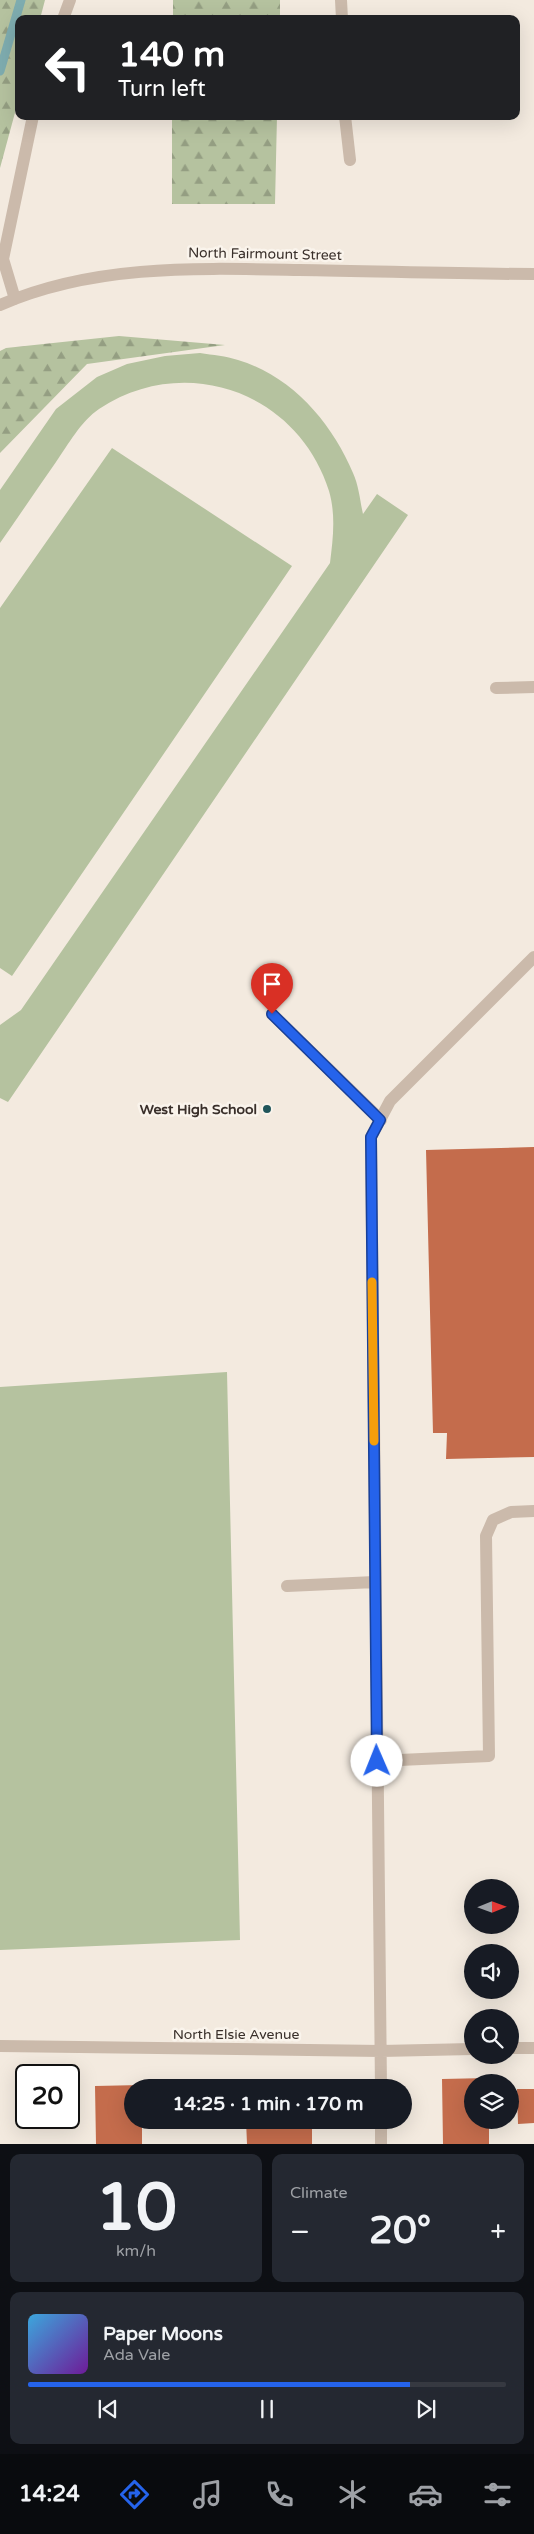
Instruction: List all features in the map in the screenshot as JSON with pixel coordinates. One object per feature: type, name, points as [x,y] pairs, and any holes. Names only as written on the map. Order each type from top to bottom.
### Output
[{"type":"street","points":[[65,15],[70,0]]},
{"type":"street","points":[[341,0],[342,15]]},
{"type":"street","points":[[15,299],[3,259],[32,120]]},
{"type":"street","points":[[345,120],[350,160]]},
{"type":"street","name":"North Fairmount Street","points":[[0,305],[15,299],[100,276],[182,268],[534,274]]},
{"type":"street","points":[[496,688],[534,687]]},
{"type":"street","points":[[381,2079],[371,1137],[390,1101],[534,958]]},
{"type":"street","points":[[272,1014],[380,1120]]},
{"type":"street","points":[[377,1761],[489,1756],[486,1536],[493,1520],[511,1512],[534,1511]]},
{"type":"street","points":[[287,1586],[375,1582]]},
{"type":"street","name":"North Elsie Avenue","points":[[0,2046],[381,2051],[464,2049]]},
{"type":"street","points":[[519,2048],[534,2048]]},
{"type":"street","points":[[381,2129],[381,2144]]},
{"type":"green space","points":[[0,0],[45,0],[41,15],[15,15],[15,113],[0,168]]},
{"type":"green space","points":[[173,0],[280,0],[280,15],[173,15]]},
{"type":"green space","points":[[172,120],[277,120],[275,204],[172,204]]},
{"type":"green space","points":[[119,336],[225,345],[87,364],[0,453],[0,351],[6,348]]},
{"type":"green space","points":[[200,353],[233,359],[258,367],[276,377],[293,390],[322,419],[334,436],[357,483],[363,514],[377,494],[408,515],[8,1102],[0,1098],[0,1025],[21,1010],[330,563],[333,509],[329,491],[314,457],[292,428],[265,407],[235,392],[201,384],[167,384],[132,392],[92,414],[75,434],[0,543],[0,490],[56,409],[97,377],[127,364],[165,356]]},
{"type":"green space","points":[[112,448],[292,566],[12,976],[0,968],[0,608]]},
{"type":"green space","points":[[227,1372],[240,1940],[0,1950],[0,1387]]},
{"type":"building","points":[[534,1147],[534,1457],[446,1459],[447,1433],[433,1433],[426,1150]]},
{"type":"building","points":[[442,2079],[464,2079],[464,2129],[489,2129],[489,2144],[443,2144]]},
{"type":"building","points":[[124,2085],[124,2129],[142,2129],[142,2144],[96,2144],[95,2086]]},
{"type":"building","points":[[519,2089],[534,2089],[534,2123],[519,2124]]},
{"type":"building","points":[[246,2129],[312,2129],[312,2144],[247,2144]]},
{"type":"waterway","points":[[17,15],[21,0]]},
{"type":"waterway","points":[[0,71],[15,20]]},
{"type":"slow traffic","points":[[372,1282],[374,1441]]},
{"type":"place","name":"West High School","points":[[267,1109]]},
{"type":"route","points":[[272,1014],[380,1120],[371,1137],[377,1761]]}]
